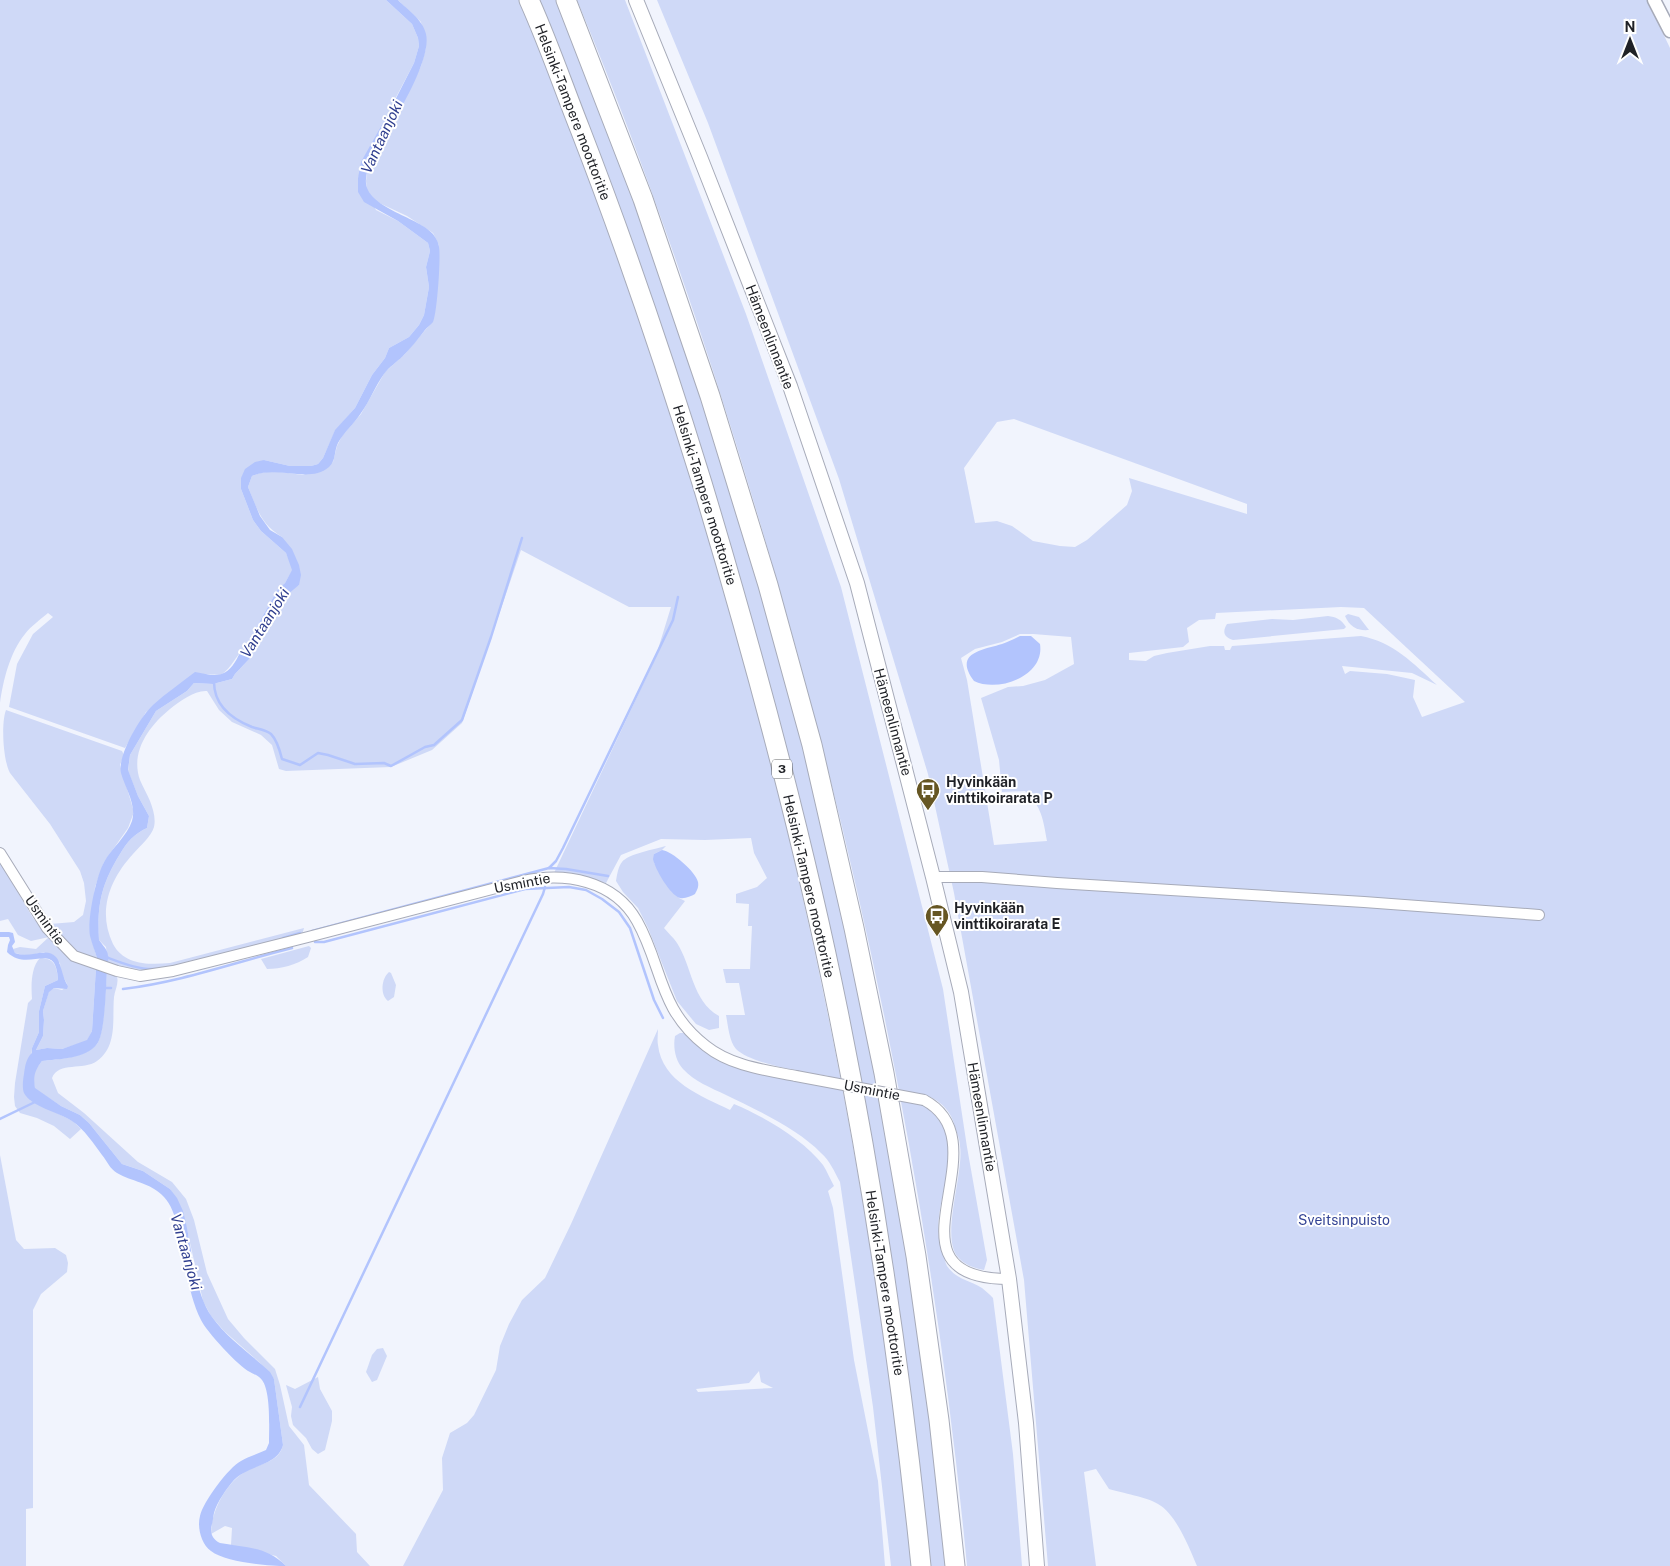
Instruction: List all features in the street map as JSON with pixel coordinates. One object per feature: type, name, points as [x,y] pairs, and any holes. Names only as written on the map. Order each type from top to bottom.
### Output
[{"type":"highway","name":"Helsinki-Tampere moottoritie","points":[[529,0],[616,224],[679,410],[732,581],[790,802],[836,1001],[868,1170],[909,1446],[921,1566]]},
{"type":"highway","points":[[566,0],[643,199],[710,396],[768,585],[812,745],[884,1073],[914,1246],[939,1420],[955,1566]]},
{"type":"main road","name":"Hämeenlinnantie","points":[[636,0],[790,386],[854,574],[933,877],[961,992],[1009,1279],[1026,1423],[1037,1566]]},
{"type":"street","points":[[1654,0],[1670,31]]},
{"type":"street","name":"Usmintie","points":[[0,853],[47,928],[74,956],[116,972],[140,976],[157,974],[308,938],[523,881],[553,876],[579,879],[609,892],[621,901],[633,915],[645,938],[662,988],[677,1016],[695,1036],[715,1052],[734,1061],[762,1070],[924,1100],[932,1104],[947,1120],[953,1139],[954,1164],[945,1209],[943,1231],[952,1260],[958,1268],[966,1273],[989,1279],[1009,1279]]},
{"type":"street","points":[[933,877],[982,877],[1539,915]]},
{"type":"green space","points":[[0,0],[386,0],[412,24],[418,38],[419,46],[414,63],[358,178],[376,210],[398,221],[428,243],[430,251],[426,267],[429,287],[424,315],[419,325],[409,337],[389,348],[355,408],[335,431],[323,458],[318,464],[290,466],[264,460],[241,489],[253,520],[261,531],[286,553],[293,569],[285,583],[278,589],[244,649],[228,668],[221,675],[207,674],[146,712],[125,748],[9,707],[17,664],[33,634],[53,617],[48,613],[27,631],[15,649],[5,676],[0,703]]},
{"type":"green space","points":[[398,0],[519,0],[593,189],[660,380],[719,573],[772,769],[818,966],[856,1165],[888,1365],[912,1566],[891,1566],[873,1407],[840,1182],[827,1159],[812,1144],[776,1120],[697,1081],[683,1069],[675,1053],[675,1036],[685,1033],[722,1061],[831,1087],[829,1076],[780,1067],[743,1054],[736,1049],[730,1037],[726,1015],[745,1015],[739,983],[726,983],[723,969],[750,969],[752,926],[748,926],[749,904],[736,903],[736,894],[757,887],[767,878],[754,853],[751,838],[661,839],[621,855],[606,883],[576,875],[554,873],[655,659],[671,607],[629,607],[521,550],[462,723],[432,750],[391,767],[286,771],[279,769],[272,745],[261,735],[232,722],[219,710],[207,691],[198,692],[188,697],[162,716],[143,740],[138,759],[138,770],[140,780],[152,807],[155,824],[148,838],[118,874],[108,896],[106,920],[113,944],[118,951],[130,960],[162,964],[304,928],[302,935],[162,970],[136,972],[120,966],[117,968],[108,966],[106,947],[99,940],[100,906],[108,876],[128,842],[147,828],[149,816],[138,796],[128,771],[130,755],[156,711],[187,691],[194,683],[213,684],[232,679],[252,656],[258,636],[273,618],[277,606],[289,591],[299,585],[282,537],[264,521],[254,502],[248,487],[252,476],[273,471],[303,475],[333,462],[342,436],[361,414],[385,372],[404,355],[433,321],[439,245],[433,233],[407,216],[375,201],[367,191],[367,173],[383,136],[395,120],[421,66],[426,48],[421,22]]},
{"type":"green space","points":[[538,0],[558,0],[625,170],[697,375],[797,717],[830,853],[879,1084],[921,1338],[949,1566],[930,1566],[779,723]]},
{"type":"green space","points":[[577,0],[625,0],[746,314],[841,587],[943,989],[967,1147],[987,1260],[984,1270],[963,1262],[957,1256],[953,1246],[951,1233],[959,1172],[960,1141],[953,1121],[947,1109],[931,1097],[918,1093],[916,1102],[932,1112],[938,1119],[947,1136],[949,1145],[949,1164],[940,1208],[938,1229],[946,1264],[955,1274],[982,1288],[993,1298],[1013,1454],[1022,1566],[967,1566],[934,1297],[912,1164],[859,898],[827,767],[793,636],[715,378],[673,251],[627,125]]},
{"type":"green space","name":"Sveitsinpuisto","points":[[657,0],[1647,0],[1670,48],[1670,1566],[1197,1566],[1176,1523],[1165,1509],[1148,1499],[1109,1489],[1096,1469],[1084,1472],[1096,1566],[1048,1566],[1024,1280],[954,893],[928,774],[839,479],[708,123]],"holes":[[[1014,419],[1247,504],[1247,514],[1129,478],[1132,491],[1127,505],[1087,540],[1075,547],[1033,541],[1012,526],[997,521],[975,523],[964,468],[997,422]],[[1341,607],[1364,608],[1465,702],[1422,717],[1413,697],[1415,680],[1387,674],[1350,671],[1345,674],[1342,666],[1412,673],[1437,685],[1411,661],[1393,648],[1361,636],[1232,646],[1230,650],[1225,650],[1224,646],[1210,646],[1154,656],[1146,661],[1129,660],[1129,653],[1183,647],[1189,642],[1187,628],[1199,620],[1215,619],[1216,613]],[[1020,634],[1071,637],[1074,664],[1045,680],[1023,686],[1008,687],[981,698],[999,760],[1002,792],[1025,791],[1031,797],[1041,814],[1047,841],[994,845],[967,680],[961,658],[975,649],[1002,642]]]},
{"type":"green space","points":[[1348,614],[1359,617],[1369,630],[1361,630],[1352,626],[1345,616]]},
{"type":"green space","points":[[1328,616],[1338,619],[1346,627],[1344,629],[1233,640],[1226,636],[1224,632],[1227,624]]},
{"type":"green space","points":[[6,710],[122,751],[124,755],[120,765],[134,812],[128,828],[104,862],[95,887],[90,934],[97,962],[76,950],[50,924],[74,922],[83,915],[86,901],[84,883],[80,871],[50,824],[10,773],[4,742],[4,716]]},
{"type":"green space","points":[[666,846],[654,854],[654,863],[679,898],[685,901],[664,928],[682,952],[703,1001],[719,1016],[719,1028],[709,1030],[696,1024],[677,1001],[638,908],[623,892],[616,881],[620,866],[625,859],[642,852]]},
{"type":"green space","points":[[0,862],[33,918],[50,937],[96,968],[92,1031],[87,1041],[62,1049],[47,1048],[36,1050],[43,1036],[43,1011],[49,991],[54,988],[62,990],[68,986],[61,972],[60,963],[44,952],[27,956],[15,953],[13,949],[20,947],[36,949],[49,937],[31,941],[18,935],[8,919],[0,921]]},
{"type":"green space","points":[[309,946],[311,948],[308,957],[288,966],[267,969],[261,959]]},
{"type":"green space","points":[[40,958],[45,958],[54,964],[58,980],[45,986],[39,1011],[39,1032],[32,1048],[30,1100],[73,1121],[81,1129],[70,1139],[54,1126],[20,1113],[15,1106],[15,1083],[28,1003],[32,999],[32,977],[35,966]]},
{"type":"green space","points":[[107,971],[116,974],[118,980],[114,997],[113,1032],[108,1048],[104,1055],[91,1064],[66,1068],[55,1073],[52,1078],[58,1093],[84,1113],[138,1162],[172,1182],[186,1199],[194,1220],[207,1273],[228,1319],[275,1369],[289,1426],[304,1445],[309,1485],[356,1534],[357,1552],[370,1566],[286,1566],[276,1556],[231,1545],[232,1528],[225,1526],[211,1534],[217,1507],[226,1490],[246,1471],[268,1462],[278,1456],[281,1451],[283,1445],[274,1379],[211,1316],[203,1301],[184,1216],[170,1189],[143,1171],[122,1164],[89,1123],[80,1115],[61,1106],[35,1089],[33,1079],[35,1070],[42,1061],[79,1055],[92,1049],[97,1044],[103,1021]]},
{"type":"green space","points":[[389,972],[396,985],[394,997],[388,1001],[385,998],[382,987],[384,979]]},
{"type":"green space","points":[[658,1029],[661,1058],[675,1078],[696,1093],[730,1110],[734,1104],[757,1115],[794,1138],[815,1156],[823,1165],[834,1186],[828,1191],[833,1208],[854,1360],[878,1481],[885,1566],[403,1566],[443,1490],[442,1458],[450,1433],[467,1423],[474,1415],[496,1370],[500,1346],[509,1324],[522,1300],[545,1278]],"holes":[[[759,1371],[761,1382],[773,1388],[698,1392],[696,1389],[749,1383]]]},
{"type":"green space","points":[[0,1155],[16,1240],[24,1249],[55,1248],[66,1255],[68,1263],[67,1272],[41,1294],[33,1310],[33,1508],[26,1509],[26,1566],[0,1566]]},
{"type":"green space","points":[[383,1348],[387,1356],[377,1380],[372,1382],[366,1372],[372,1355],[377,1349]]},
{"type":"green space","points":[[318,1377],[320,1389],[332,1411],[332,1421],[325,1450],[318,1454],[293,1425],[292,1407],[286,1385],[295,1389]]},
{"type":"water","name":"Vantaanjoki","points":[[386,0],[398,0],[415,16],[422,24],[427,43],[421,65],[411,89],[370,163],[366,179],[367,189],[381,204],[415,221],[432,233],[437,240],[439,245],[439,262],[433,322],[409,350],[384,374],[364,408],[338,443],[333,462],[329,467],[321,472],[312,474],[272,472],[252,476],[248,487],[260,516],[270,530],[282,537],[292,549],[301,575],[299,585],[282,599],[277,606],[273,618],[258,636],[252,656],[232,679],[213,684],[194,683],[187,691],[156,711],[130,755],[128,770],[138,796],[149,816],[147,828],[138,833],[125,846],[104,886],[99,916],[99,940],[107,951],[108,966],[97,962],[89,929],[93,899],[101,869],[107,857],[127,832],[132,821],[132,803],[121,773],[122,757],[126,747],[136,727],[148,711],[195,672],[217,675],[231,668],[278,589],[285,583],[292,570],[286,553],[261,531],[253,520],[241,489],[241,478],[245,469],[255,462],[264,460],[290,466],[318,464],[323,458],[335,430],[355,408],[389,348],[409,337],[419,325],[424,315],[429,287],[426,267],[430,251],[428,243],[398,221],[364,202],[358,192],[361,162],[414,63],[419,46],[412,24]]},
{"type":"water","points":[[1020,636],[1031,636],[1040,644],[1040,655],[1028,673],[1007,683],[995,685],[974,681],[968,672],[967,664],[968,659],[973,654]]},
{"type":"water","points":[[662,850],[677,858],[693,873],[698,884],[695,894],[686,898],[680,898],[668,887],[653,859],[654,854]]},
{"type":"water","name":"Vantaanjoki","points":[[0,932],[13,933],[15,942],[12,946],[15,953],[26,955],[43,952],[56,957],[68,986],[67,989],[54,988],[49,992],[43,1011],[43,1036],[36,1050],[47,1048],[62,1049],[87,1040],[92,1031],[96,968],[107,971],[102,1031],[97,1044],[86,1053],[64,1059],[42,1061],[35,1073],[35,1088],[61,1106],[80,1115],[89,1123],[122,1164],[143,1171],[170,1189],[183,1211],[197,1280],[201,1294],[212,1317],[225,1332],[270,1372],[274,1379],[283,1445],[275,1457],[240,1475],[225,1491],[214,1513],[211,1533],[215,1540],[220,1543],[263,1551],[279,1559],[286,1566],[258,1564],[226,1558],[211,1551],[202,1540],[199,1520],[211,1494],[230,1470],[241,1461],[266,1450],[269,1443],[269,1410],[265,1386],[259,1377],[245,1369],[223,1348],[201,1320],[195,1306],[178,1228],[169,1203],[153,1188],[115,1171],[81,1128],[67,1118],[32,1102],[24,1093],[25,1066],[28,1057],[32,1053],[32,1048],[39,1032],[39,1011],[45,986],[58,980],[56,968],[52,961],[47,958],[24,960],[15,958],[7,952],[9,937],[0,937]]},
{"type":"waterway","points":[[214,682],[217,698],[225,710],[245,724],[271,734],[277,742],[282,759],[300,765],[318,753],[355,764],[384,763],[391,766],[425,747],[434,745],[462,720],[491,637],[522,538]]},
{"type":"waterway","points":[[549,868],[556,861],[563,848],[673,620],[678,597]]},
{"type":"waterway","points":[[312,931],[549,868],[608,876]]},
{"type":"waterway","points":[[300,1407],[545,887]]},
{"type":"waterway","points":[[315,942],[324,942],[525,889],[569,887],[586,890],[619,912],[630,928],[654,1000],[663,1018]]},
{"type":"waterway","points":[[283,938],[300,933]]},
{"type":"waterway","points":[[123,989],[187,977],[292,948]]},
{"type":"waterway","points":[[106,957],[124,964],[156,969]]},
{"type":"waterway","points":[[103,988],[111,988]]},
{"type":"waterway","points":[[0,1119],[35,1102]]},
{"type":"place","name":"Hyvinkään vinttikoirarata P","points":[[928,811]]},
{"type":"place","name":"Hyvinkään vinttikoirarata E","points":[[937,937]]}]
